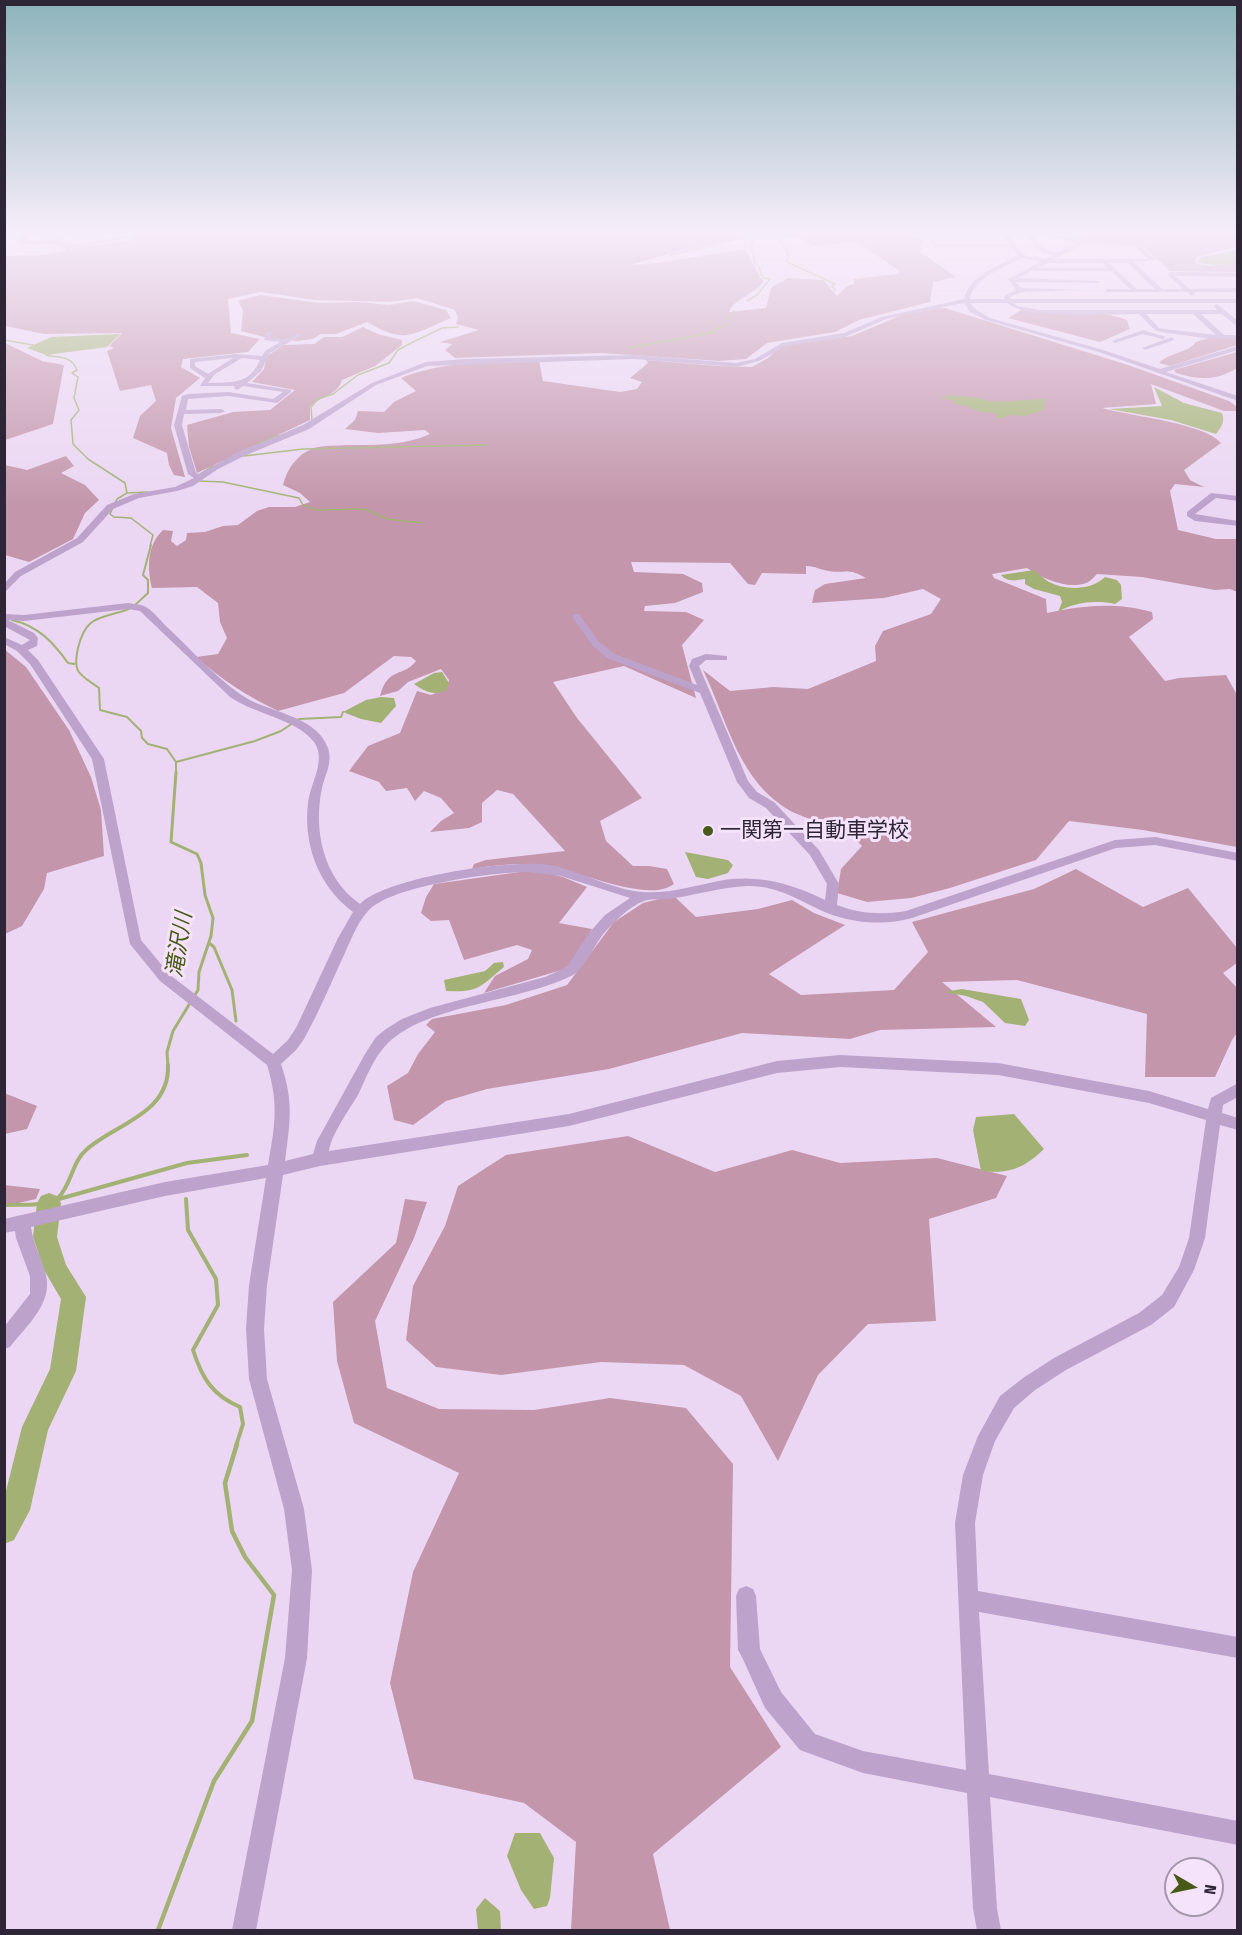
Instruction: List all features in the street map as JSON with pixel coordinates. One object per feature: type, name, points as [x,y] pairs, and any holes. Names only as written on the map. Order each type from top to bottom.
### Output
[{"type":"street","points":[[4,590],[18,574],[80,540],[114,505],[147,494],[177,489],[241,454],[306,427],[374,384],[426,364],[634,357],[736,365],[757,360],[784,344],[845,335],[868,324]]},
{"type":"street","points":[[1010,324],[1049,334],[1238,399]]},
{"type":"street","points":[[1153,324],[1157,329],[1188,334],[1238,337]]},
{"type":"street","points":[[1208,324],[1222,337]]},
{"type":"street","points":[[1137,325],[1143,332],[1170,340]]},
{"type":"street","points":[[1182,326],[1188,334]]},
{"type":"street","points":[[270,332],[266,339],[286,341]]},
{"type":"street","points":[[1114,341],[1143,332]]},
{"type":"street","points":[[1145,348],[1188,334]]},
{"type":"street","points":[[228,394],[259,370],[263,358],[286,341],[299,335]]},
{"type":"street","points":[[1161,371],[1238,348]]},
{"type":"street","points":[[200,477],[192,474],[178,425],[188,396],[228,394],[274,401],[289,391],[241,384],[202,385],[224,366],[241,356]]},
{"type":"street","points":[[208,378],[192,367],[192,360],[241,356],[263,358]]},
{"type":"street","points":[[197,371],[206,367],[224,366]]},
{"type":"street","points":[[182,412],[221,411]]},
{"type":"street","points":[[1236,501],[1214,495],[1190,514],[1195,518],[1238,524]]},
{"type":"street","points":[[4,617],[24,618],[128,606],[143,609],[240,699],[310,730],[321,745],[325,757],[317,787],[314,817],[314,835],[322,867],[330,883],[361,911]]},
{"type":"street","points":[[576,616],[596,644],[610,656],[706,692]]},
{"type":"street","points":[[4,622],[35,639],[34,644],[21,650]]},
{"type":"street","points":[[4,640],[21,650],[34,662],[98,759],[135,941],[165,978],[273,1062],[281,1086],[284,1113],[258,1285],[255,1329],[258,1379],[294,1509],[302,1570],[296,1658],[244,1930]]},
{"type":"street","points":[[723,658],[710,656],[696,661],[694,666],[743,782],[753,795],[770,805],[815,853],[833,884],[830,909]]},
{"type":"street","points":[[273,1062],[293,1045],[303,1029],[345,937],[361,911],[370,901],[399,889],[513,868],[537,868],[562,872],[642,897],[687,893],[735,883],[762,883],[791,889],[830,909],[856,918],[873,920],[891,919],[1095,850],[1134,841],[1164,843],[1238,857]]},
{"type":"street","points":[[320,1159],[322,1146],[381,1041],[406,1023],[435,1012],[524,989],[572,970],[594,936],[610,918],[642,897]]},
{"type":"street","points":[[4,1226],[165,1189],[275,1170],[320,1159],[569,1120],[777,1067],[840,1061],[998,1069],[1149,1097],[1238,1124]]},
{"type":"street","points":[[989,1930],[985,1909],[965,1523],[973,1475],[987,1436],[1007,1402],[1029,1384],[1060,1364],[1145,1319],[1168,1301],[1186,1270],[1197,1238],[1216,1118],[1216,1102],[1238,1089]]},
{"type":"street","points":[[4,1341],[39,1296],[38,1276],[24,1238],[23,1223]]},
{"type":"street","points":[[746,1596],[749,1650],[773,1700],[808,1742],[863,1762],[1238,1833]]},
{"type":"street","points":[[968,1600],[1238,1648]]},
{"type":"shaded area","points":[[230,324],[231,333],[260,339],[248,352],[183,359],[181,367],[200,378],[176,398],[171,428],[185,477],[174,475],[167,453],[133,438],[140,416],[156,401],[151,385],[120,391],[107,351],[114,348],[109,346],[122,333],[44,334],[5,326]]},
{"type":"shaded area","points":[[242,324],[361,324],[336,334],[321,334],[313,339],[297,341],[268,338],[241,331]]},
{"type":"shaded area","points":[[371,324],[436,324],[409,335],[400,335]]},
{"type":"shaded area","points":[[457,324],[850,324],[835,332],[767,343],[746,359],[719,361],[601,353],[455,358],[445,350],[452,344],[440,342],[479,330]]},
{"type":"shaded area","points":[[880,324],[997,324],[1128,365],[1229,401],[1237,407],[1237,411],[1224,411],[1151,384],[1156,404],[1102,408],[1183,425],[1212,436],[1221,443],[1184,470],[1190,480],[1204,487],[1175,484],[1170,491],[1178,530],[1216,539],[1237,539],[1237,592],[1230,589],[1215,590],[1142,577],[1097,574],[1087,582],[1071,585],[1047,579],[1027,568],[992,574],[994,578],[1046,599],[1047,613],[1100,606],[1126,607],[1152,612],[1153,619],[1129,637],[1165,681],[1226,675],[1237,695],[1237,847],[1143,830],[1069,821],[1036,860],[950,888],[911,898],[867,902],[837,893],[841,869],[862,846],[844,831],[791,811],[766,792],[743,761],[703,670],[730,691],[774,687],[808,689],[876,661],[875,646],[883,631],[931,614],[941,599],[923,589],[884,598],[812,603],[815,590],[825,584],[866,578],[851,572],[835,572],[806,566],[806,574],[762,573],[755,585],[748,584],[730,563],[631,562],[634,572],[683,574],[702,583],[703,592],[675,603],[645,606],[644,611],[686,612],[704,620],[682,645],[696,698],[624,666],[553,682],[577,718],[642,798],[600,821],[606,841],[633,866],[667,869],[674,884],[662,889],[631,888],[560,869],[528,864],[472,869],[474,864],[486,860],[565,851],[513,794],[497,790],[482,803],[482,822],[469,828],[430,832],[454,813],[441,798],[424,791],[415,801],[407,788],[386,791],[379,782],[349,771],[368,746],[400,733],[417,691],[431,695],[447,688],[449,680],[441,669],[408,682],[398,691],[380,696],[391,676],[416,661],[411,657],[394,656],[344,693],[278,711],[235,687],[196,657],[218,654],[227,638],[220,622],[218,603],[197,587],[152,588],[149,573],[151,550],[163,530],[173,531],[171,541],[177,546],[186,540],[187,533],[205,532],[223,526],[238,525],[257,511],[269,507],[295,507],[310,502],[300,493],[283,485],[294,463],[314,448],[400,443],[430,434],[425,430],[378,433],[345,429],[355,420],[358,411],[384,412],[394,402],[416,391],[401,378],[451,365],[539,361],[543,381],[620,392],[637,389],[642,382],[630,378],[648,363],[646,360],[752,367],[768,358],[778,348],[852,336]]},
{"type":"shaded area","points":[[1032,324],[1128,324],[1130,329],[1100,342]]},
{"type":"shaded area","points":[[363,327],[378,334],[402,340],[402,345],[375,366],[342,380],[337,389],[310,407],[310,420],[197,473],[189,447],[187,425],[233,412],[270,410],[295,390],[252,382],[264,369],[267,356],[284,345],[314,344],[324,337],[342,337]]},
{"type":"shaded area","points":[[120,334],[107,347],[46,355],[27,348],[51,337]]},
{"type":"shaded area","points":[[1208,338],[1237,339],[1237,345],[1170,366],[1159,363],[1193,346],[1196,342]]},
{"type":"shaded area","points":[[5,343],[42,361],[64,365],[53,424],[5,440]]},
{"type":"shaded area","points":[[1237,352],[1237,368],[1215,377],[1192,377],[1176,373],[1174,370]]},
{"type":"shaded area","points":[[1154,387],[1184,403],[1222,413],[1223,421],[1220,429],[1216,434],[1171,420],[1109,409],[1162,406]]},
{"type":"shaded area","points":[[944,395],[979,398],[994,402],[1046,399],[1042,411],[1024,416],[1010,415],[998,420],[996,413],[980,412],[968,406],[954,404],[955,401],[940,398],[950,397]]},
{"type":"shaded area","points":[[66,456],[74,466],[61,473],[85,485],[99,500],[85,513],[73,539],[29,562],[5,555],[5,465],[27,470]]},
{"type":"shaded area","points":[[1034,570],[1049,582],[1071,588],[1093,585],[1105,577],[1117,580],[1121,585],[1122,599],[1115,604],[1093,602],[1078,604],[1058,612],[1062,602],[1060,596],[1034,589],[1025,584],[1025,579],[1009,580],[1001,575]]},
{"type":"shaded area","points":[[4,649],[26,667],[69,730],[91,777],[101,810],[104,856],[47,873],[44,889],[22,926],[5,934]]},
{"type":"shaded area","points":[[442,672],[449,683],[447,690],[438,693],[430,692],[414,684],[434,673]]},
{"type":"shaded area","points":[[381,697],[394,698],[396,706],[381,723],[343,712],[366,700]]},
{"type":"shaded area","points":[[685,852],[728,860],[733,865],[728,873],[708,879],[696,877]]},
{"type":"shaded area","points":[[1076,869],[1143,907],[1188,888],[1237,948],[1237,963],[1223,973],[1237,988],[1237,1033],[1215,1077],[1145,1077],[1147,1014],[1017,980],[942,982],[996,1027],[880,1030],[850,1039],[742,1033],[609,1069],[487,1089],[446,1101],[413,1125],[394,1120],[387,1086],[408,1073],[418,1054],[435,1032],[426,1025],[432,1019],[506,1005],[567,985],[614,922],[643,903],[663,898],[676,898],[696,917],[758,909],[792,900],[814,913],[845,925],[769,974],[801,995],[894,990],[928,952],[912,922],[1034,889]]},
{"type":"shaded area","points":[[534,870],[563,877],[587,887],[559,923],[592,929],[575,959],[565,969],[484,993],[495,976],[528,959],[532,950],[517,945],[464,960],[449,920],[431,921],[421,913],[426,897],[434,884]]},
{"type":"shaded area","points":[[503,962],[504,967],[478,987],[465,991],[446,991],[444,980],[485,971],[494,963]]},
{"type":"shaded area","points":[[962,989],[1021,999],[1029,1020],[1025,1026],[1005,1023],[983,1002],[944,992]]},
{"type":"shaded area","points":[[4,1093],[37,1106],[27,1129],[5,1134]]},
{"type":"shaded area","points":[[1014,1114],[1044,1149],[1015,1169],[1000,1172],[981,1171],[973,1130],[976,1117]]},
{"type":"shaded area","points":[[628,1136],[715,1172],[792,1150],[840,1163],[937,1158],[1007,1176],[996,1198],[929,1219],[936,1321],[868,1324],[818,1375],[778,1461],[741,1396],[684,1365],[601,1362],[501,1375],[436,1367],[406,1340],[413,1286],[445,1226],[458,1186],[506,1155]]},
{"type":"shaded area","points":[[4,1185],[40,1189],[36,1199],[5,1206]]},
{"type":"shaded area","points":[[405,1199],[427,1202],[414,1238],[375,1321],[387,1388],[439,1409],[534,1410],[610,1398],[686,1408],[733,1464],[730,1667],[781,1747],[653,1854],[670,1930],[571,1930],[576,1842],[524,1803],[414,1779],[390,1683],[413,1572],[459,1473],[354,1423],[337,1361],[333,1302],[396,1243]]},
{"type":"shaded area","points":[[515,1833],[540,1833],[554,1858],[550,1898],[547,1906],[534,1909],[521,1890],[507,1856]]},
{"type":"shaded area","points":[[485,1898],[500,1911],[501,1930],[478,1930],[476,1909]]},
{"type":"waterway","points":[[629,348],[709,333],[725,324]]},
{"type":"waterway","points":[[312,421],[311,407],[318,399],[333,394],[358,375],[389,363],[398,350],[409,344],[442,328],[458,327]]},
{"type":"waterway","name":"滝沢川","points":[[4,340],[33,345]]},
{"type":"waterway","name":"滝沢川","points":[[46,355],[68,359],[77,370],[72,373],[78,377],[74,398],[79,410],[71,420],[73,444],[88,459],[125,483],[127,493]]},
{"type":"waterway","points":[[257,444],[278,435]]},
{"type":"waterway","points":[[244,456],[303,449],[487,445]]},
{"type":"waterway","points":[[199,475],[213,466]]},
{"type":"waterway","points":[[199,481],[223,482],[299,498],[303,505],[317,510],[365,509],[387,519],[423,523]]},
{"type":"waterway","points":[[127,493],[148,492]]},
{"type":"waterway","name":"滝沢川","points":[[127,493],[117,499],[110,514],[114,517],[131,518],[153,535],[150,546]]},
{"type":"waterway","name":"滝沢川","points":[[151,545],[143,575],[148,580],[148,593],[129,609],[101,617],[90,624],[81,637],[76,663],[82,676],[99,688],[100,710],[127,717],[141,731],[142,738],[148,744],[167,749],[176,762]]},
{"type":"waterway","points":[[12,620],[30,626],[51,642],[68,663],[74,664]]},
{"type":"waterway","points":[[176,762],[255,741],[281,731],[299,719],[341,717],[343,712]]},
{"type":"waterway","name":"滝沢川","points":[[176,762],[176,772]]},
{"type":"waterway","name":"滝沢川","points":[[168,1066],[167,1052],[173,1031],[198,990],[199,972],[211,936],[213,918],[205,895],[201,863],[197,854],[171,842],[176,772]]},
{"type":"waterway","points":[[209,943],[214,947],[232,990],[236,1021]]},
{"type":"waterway","name":"滝沢川","points":[[4,1205],[41,1204],[58,1198],[86,1150],[151,1107],[166,1082],[168,1066]]},
{"type":"waterway","points":[[59,1199],[187,1163],[247,1155]]},
{"type":"waterway","points":[[186,1199],[188,1230],[216,1279],[218,1305],[193,1350],[209,1384],[222,1397],[240,1407],[243,1424],[236,1446]]},
{"type":"waterway","name":"滝沢川","points":[[4,1530],[16,1510],[35,1427],[63,1371],[74,1297],[56,1270],[45,1237],[49,1203]]},
{"type":"waterway","points":[[158,1930],[214,1781],[252,1721],[274,1595],[245,1557],[232,1531],[225,1483],[237,1444]]},
{"type":"place","name":"一関第一自動車学校","points":[[708,831]]}]
